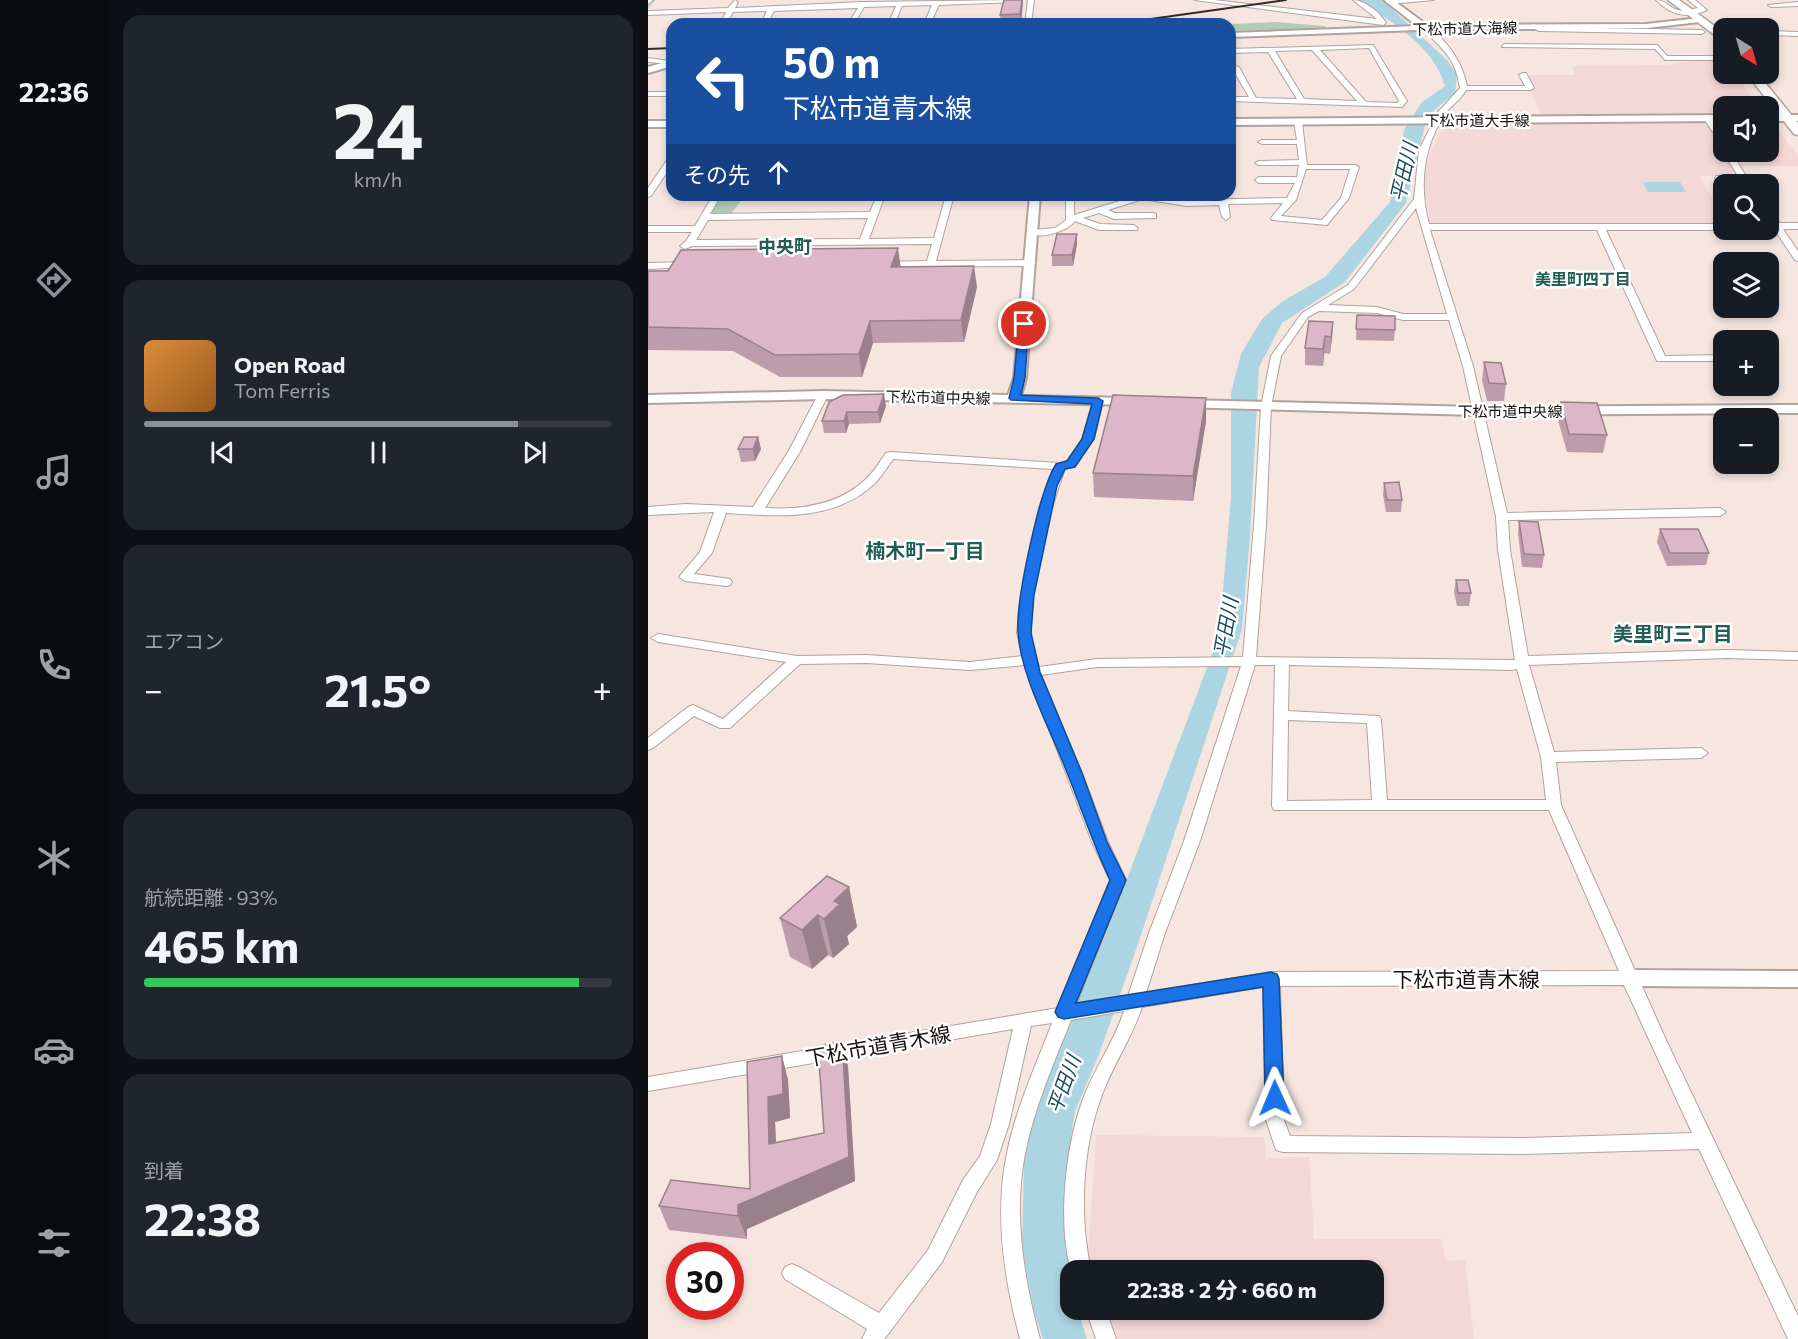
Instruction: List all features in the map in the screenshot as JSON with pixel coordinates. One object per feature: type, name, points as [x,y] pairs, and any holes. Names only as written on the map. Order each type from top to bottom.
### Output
[{"type":"main road","points":[[1673,0],[1713,29]]},
{"type":"main road","points":[[1762,84],[1793,118],[1798,132]]},
{"type":"street","points":[[659,0],[648,13],[772,8],[838,2],[900,4],[1018,0]]},
{"type":"street","points":[[727,18],[735,0]]},
{"type":"street","points":[[1029,18],[1031,0]]},
{"type":"street","points":[[1198,0],[1382,22]]},
{"type":"street","points":[[1356,0],[1381,19],[1389,29]]},
{"type":"street","points":[[1389,1],[1431,0]]},
{"type":"street","points":[[1659,0],[1674,12],[1693,15],[1704,10],[1691,0]]},
{"type":"street","points":[[1389,1],[1454,56],[1461,72],[1464,88],[1461,95],[1433,120],[1424,150],[1418,199],[1468,366],[1476,411],[1502,517],[1504,550],[1522,662],[1548,757],[1554,805],[1629,978],[1798,1338]]},
{"type":"street","points":[[930,18],[936,3]]},
{"type":"street","points":[[855,18],[863,4]]},
{"type":"street","points":[[894,18],[900,4]]},
{"type":"street","points":[[1771,5],[1798,4]]},
{"type":"street","points":[[767,18],[772,8]]},
{"type":"street","name":"下松市道大海線","points":[[1236,35],[1533,26],[1638,29],[1693,15]]},
{"type":"street","points":[[1638,29],[1702,32]]},
{"type":"street","points":[[1236,99],[1399,105],[1403,101],[1360,30]]},
{"type":"street","points":[[1779,33],[1798,34]]},
{"type":"street","points":[[1236,51],[1371,46]]},
{"type":"street","points":[[1504,46],[1657,47],[1665,58],[1713,58]]},
{"type":"street","points":[[1314,48],[1364,104]]},
{"type":"street","points":[[1270,50],[1302,102]]},
{"type":"street","points":[[648,60],[666,62]]},
{"type":"street","points":[[648,70],[666,65]]},
{"type":"street","points":[[1236,69],[1254,100]]},
{"type":"street","points":[[1464,88],[1530,88],[1523,75]]},
{"type":"street","points":[[648,94],[666,94]]},
{"type":"street","points":[[1708,118],[1713,127]]},
{"type":"street","name":"下松市道大手線","points":[[1236,122],[1713,118]]},
{"type":"street","points":[[1259,163],[1305,165],[1355,167],[1350,194],[1324,223],[1275,218],[1292,200],[1305,165],[1298,122]]},
{"type":"street","points":[[648,124],[666,124]]},
{"type":"street","points":[[1262,142],[1301,142]]},
{"type":"street","points":[[648,194],[666,168]]},
{"type":"street","points":[[648,175],[666,175]]},
{"type":"street","points":[[1259,180],[1299,180]]},
{"type":"street","points":[[1078,1260],[1073,1219],[1080,1139],[1093,1095],[1192,842],[1245,662],[1260,525],[1262,407],[1276,356],[1305,315],[1351,287],[1418,199]]},
{"type":"street","points":[[1236,201],[1292,200]]},
{"type":"street","points":[[690,243],[714,201]]},
{"type":"street","points":[[863,242],[878,201]]},
{"type":"street","points":[[931,264],[948,201]]},
{"type":"street","points":[[1014,398],[1020,378],[1021,343],[1031,263],[1035,201]]},
{"type":"street","points":[[1070,201],[1072,220]]},
{"type":"street","points":[[1033,233],[1058,230],[1072,220],[1129,201]]},
{"type":"street","points":[[1175,201],[1187,203],[1223,201],[1226,217]]},
{"type":"street","points":[[1099,210],[1114,216],[1152,216]]},
{"type":"street","points":[[705,217],[872,215]]},
{"type":"street","points":[[1072,220],[1099,227],[1134,228]]},
{"type":"street","points":[[1779,226],[1798,226]]},
{"type":"street","points":[[1779,226],[1798,258]]},
{"type":"street","points":[[1425,227],[1713,227]]},
{"type":"street","points":[[1600,227],[1661,359],[1713,358]]},
{"type":"street","points":[[648,229],[696,229]]},
{"type":"street","points":[[673,265],[685,245],[690,243],[937,241]]},
{"type":"street","points":[[872,264],[1031,263]]},
{"type":"street","points":[[648,266],[697,265]]},
{"type":"street","points":[[1318,308],[1377,310],[1403,316],[1452,317]]},
{"type":"street","points":[[757,510],[794,452],[824,395]]},
{"type":"street","name":"下松市道中央線","points":[[648,399],[824,395],[1144,403]]},
{"type":"street","points":[[648,512],[685,508],[801,511],[834,506],[871,482],[890,455],[1060,466],[1071,464],[1088,439],[1098,401]]},
{"type":"street","name":"下松市道中央線","points":[[1167,404],[1476,411],[1798,409]]},
{"type":"street","points":[[1030,1339],[1020,1306],[1010,1246],[1014,1163],[1030,1106],[1118,880],[1100,842],[1075,773],[1031,666],[1024,633],[1027,595],[1045,508],[1060,466]]},
{"type":"street","points":[[721,510],[706,553],[685,577],[726,582]]},
{"type":"street","points":[[1502,517],[1720,512]]},
{"type":"street","points":[[657,638],[797,660],[867,659],[970,666],[1282,661],[1511,666],[1533,659],[1726,654],[1798,656]]},
{"type":"street","points":[[648,745],[693,710],[725,726],[797,660]]},
{"type":"street","points":[[1282,661],[1279,806],[1554,805]]},
{"type":"street","points":[[1280,715],[1374,719],[1380,804]]},
{"type":"street","points":[[1548,757],[1701,753]]},
{"type":"street","points":[[1271,979],[1275,1120],[1283,1144],[1509,1146],[1704,1141]]},
{"type":"street","name":"下松市道青木線","points":[[648,1084],[1271,979],[1798,979]]},
{"type":"street","points":[[792,1273],[877,1332],[935,1256],[970,1186],[988,1160],[1000,1124],[1024,1019]]},
{"type":"street","points":[[1099,1320],[1106,1339]]},
{"type":"shaded area","points":[[1713,61],[1713,84],[1743,84],[1750,96],[1713,96],[1713,113],[1542,116],[1523,75],[1575,75],[1572,66],[1666,65]]},
{"type":"shaded area","points":[[1713,123],[1713,162],[1779,162],[1779,130],[1798,157],[1798,166],[1733,166],[1738,174],[1699,176],[1713,199],[1713,225],[1431,226],[1423,179],[1429,156],[1443,126],[1456,124]]},
{"type":"shaded area","points":[[1096,1135],[1264,1137],[1266,1158],[1309,1157],[1314,1239],[1442,1239],[1445,1261],[1465,1260],[1474,1339],[1117,1339],[1110,1320],[1384,1320],[1384,1260],[1089,1260]]},
{"type":"green space","points":[[1275,22],[1325,26],[1325,29],[1236,31],[1236,24]]},
{"type":"green space","points":[[718,201],[740,201],[730,215],[710,215]]},
{"type":"water","name":"平田川","points":[[1360,0],[1382,0],[1447,60],[1457,75],[1455,93],[1432,112],[1426,121],[1406,203],[1345,282],[1282,323],[1259,367],[1250,537],[1242,629],[1138,944],[1098,1057],[1075,1111],[1068,1157],[1065,1246],[1068,1260],[1060,1260],[1060,1320],[1081,1320],[1087,1339],[1043,1339],[1034,1311],[1022,1248],[1024,1160],[1038,1098],[1110,924],[1219,636],[1231,498],[1231,393],[1241,354],[1262,319],[1283,301],[1325,277],[1390,202],[1404,130],[1421,103],[1445,86],[1432,59],[1422,47]]},
{"type":"water","points":[[1643,182],[1680,182],[1686,192],[1648,192]]},
{"type":"building","points":[[1004,0],[1022,0],[1020,14],[1000,15]]},
{"type":"building","points":[[1057,234],[1077,234],[1072,255],[1052,255]]},
{"type":"building","points":[[898,248],[891,267],[974,266],[961,320],[870,321],[859,354],[775,355],[728,329],[648,327],[648,271],[668,271],[681,250]]},
{"type":"building","points":[[1357,315],[1395,316],[1395,330],[1356,329]]},
{"type":"building","points":[[1309,321],[1333,322],[1331,337],[1325,336],[1323,349],[1305,348]]},
{"type":"building","points":[[1484,362],[1501,363],[1506,384],[1489,383]]},
{"type":"building","points":[[884,394],[878,412],[847,412],[844,421],[822,421],[829,402],[843,395]]},
{"type":"building","points":[[1113,395],[1206,398],[1193,476],[1093,473]]},
{"type":"building","points":[[1561,402],[1597,403],[1607,435],[1569,434]]},
{"type":"building","points":[[744,437],[758,437],[753,449],[738,449]]},
{"type":"building","points":[[1399,482],[1402,500],[1387,500],[1384,483]]},
{"type":"building","points":[[1519,521],[1538,522],[1544,555],[1524,554]]},
{"type":"building","points":[[1660,529],[1698,529],[1709,553],[1670,553]]},
{"type":"building","points":[[1456,580],[1468,580],[1471,593],[1458,593]]},
{"type":"building","points":[[827,876],[849,887],[834,901],[840,904],[824,919],[818,915],[802,930],[780,918]]},
{"type":"building","points":[[842,1041],[849,1157],[738,1205],[738,1216],[659,1206],[671,1180],[750,1189],[747,1062],[782,1056],[783,1094],[768,1097],[769,1144],[824,1133],[818,1046]]},
{"type":"waterway","points":[[648,7],[654,0]]},
{"type":"railway","points":[[1158,18],[1286,0]]},
{"type":"railway","points":[[648,49],[666,48]]},
{"type":"district","name":"中央町","points":[[785,246]]},
{"type":"district","name":"美里町四丁目","points":[[1583,278]]},
{"type":"district","name":"楠木町一丁目","points":[[925,550]]},
{"type":"district","name":"美里町三丁目","points":[[1673,633]]},
{"type":"route","points":[[1024,324],[1020,378],[1014,398],[1098,401],[1088,439],[1071,464],[1060,466],[1051,486],[1027,595],[1024,633],[1033,672],[1075,773],[1100,842],[1118,880],[1064,1012],[1271,979],[1275,1098]]}]
